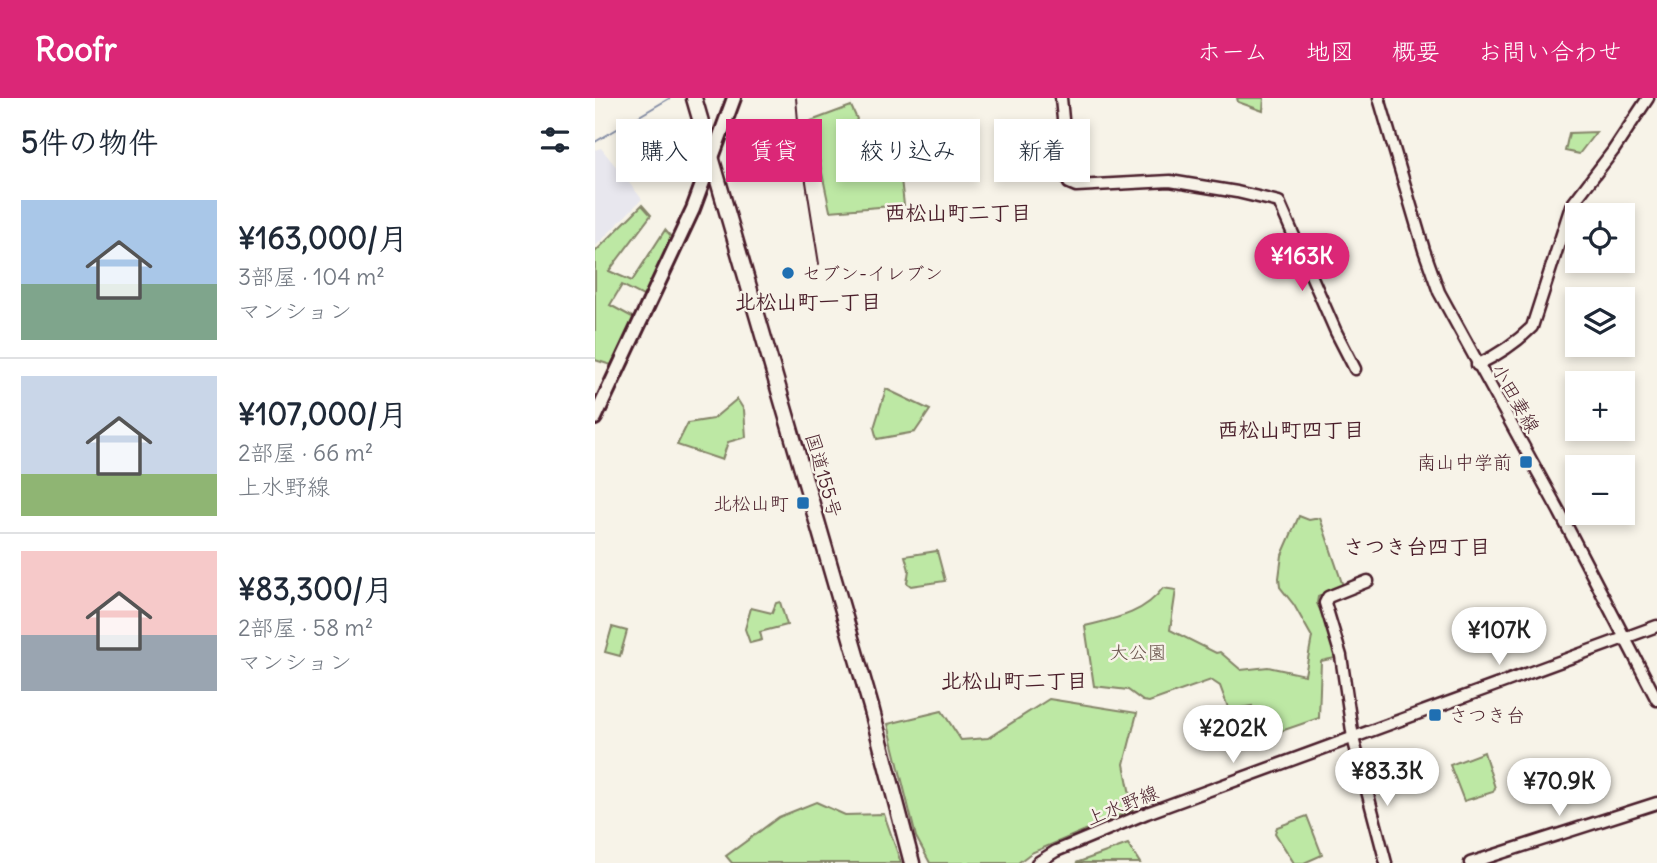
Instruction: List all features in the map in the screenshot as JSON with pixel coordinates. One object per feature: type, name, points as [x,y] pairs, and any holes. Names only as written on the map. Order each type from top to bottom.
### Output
[{"type":"highway","name":"国道155号","points":[[694,98],[700,119]]},
{"type":"highway","name":"国道155号","points":[[712,158],[871,707],[912,863]]},
{"type":"main road","points":[[712,158],[734,98]]},
{"type":"main road","points":[[595,418],[703,182]]},
{"type":"street","points":[[1061,98],[1069,183],[1076,186],[1170,181],[1279,202],[1355,369]]},
{"type":"street","name":"小田妻線","points":[[1379,98],[1423,250],[1439,292],[1559,511],[1623,639],[1657,700]]},
{"type":"street","points":[[1477,365],[1519,341],[1532,327],[1571,206],[1613,151],[1648,98]]},
{"type":"street","points":[[1368,582],[1328,597],[1325,603],[1341,656],[1353,738],[1385,863]]},
{"type":"street","name":"上水野線","points":[[1037,863],[1056,851],[1147,813],[1657,626]]},
{"type":"street","points":[[1470,863],[1657,803]]},
{"type":"shaded area","points":[[601,148],[616,167],[616,182],[628,182],[642,199],[595,247],[595,150]]},
{"type":"green space","points":[[1237,98],[1264,98],[1263,111],[1238,102]]},
{"type":"green space","points":[[851,106],[857,119],[836,119],[836,182],[901,182],[904,205],[830,211],[822,173],[822,119],[816,119]]},
{"type":"green space","points":[[1596,132],[1579,154],[1565,151],[1569,133]]},
{"type":"green space","points":[[642,205],[651,215],[609,271],[632,281],[665,230],[672,238],[645,297],[622,285],[610,305],[636,319],[611,365],[595,360],[595,252]]},
{"type":"green space","points":[[886,389],[930,410],[915,432],[877,439],[874,428]]},
{"type":"green space","points":[[737,399],[744,410],[746,437],[728,442],[722,460],[677,445],[688,423],[713,419]]},
{"type":"green space","name":"大公園","points":[[1299,516],[1309,520],[1320,518],[1343,586],[1318,597],[1317,603],[1331,634],[1335,658],[1321,661],[1319,718],[1264,737],[1252,706],[1229,710],[1220,686],[1211,680],[1149,702],[1143,701],[1128,690],[1094,686],[1085,626],[1138,610],[1163,588],[1176,590],[1170,630],[1216,653],[1220,652],[1241,670],[1268,667],[1305,675],[1312,637],[1280,587],[1279,578],[1282,555]]},
{"type":"green space","points":[[937,551],[945,581],[911,586],[907,583],[909,570],[905,556]]},
{"type":"green space","points":[[780,602],[787,625],[760,632],[762,640],[750,643],[745,629],[751,608],[772,613],[776,603]]},
{"type":"green space","points":[[612,627],[627,631],[620,656],[605,652]]},
{"type":"green space","points":[[1049,699],[1137,713],[1124,764],[1133,810],[1031,853],[1018,863],[930,863],[916,837],[888,724],[942,711],[961,740],[988,738]]},
{"type":"green space","points":[[1484,752],[1495,788],[1493,792],[1464,801],[1450,765]]},
{"type":"green space","points":[[816,802],[845,815],[884,814],[901,863],[732,863],[726,856],[779,817]]},
{"type":"green space","points":[[1307,816],[1322,855],[1304,863],[1294,863],[1275,833],[1277,827]]},
{"type":"green space","points":[[1128,844],[1140,863],[1076,863]]},
{"type":"waterway","points":[[595,142],[670,98]]},
{"type":"railway","points":[[796,98],[800,144],[819,264]]},
{"type":"place","name":"セブン-イレブン","points":[[788,273]]},
{"type":"place","name":"南山中学前","points":[[1526,462]]},
{"type":"place","name":"北松山町","points":[[803,503]]},
{"type":"place","name":"さつき台","points":[[1435,715]]},
{"type":"district","name":"西松山町二丁目","points":[[958,213]]},
{"type":"district","name":"北松山町一丁目","points":[[808,302]]},
{"type":"district","name":"西松山町四丁目","points":[[1291,430]]},
{"type":"district","name":"さつき台四丁目","points":[[1417,547]]},
{"type":"district","name":"北松山町二丁目","points":[[1014,681]]}]
